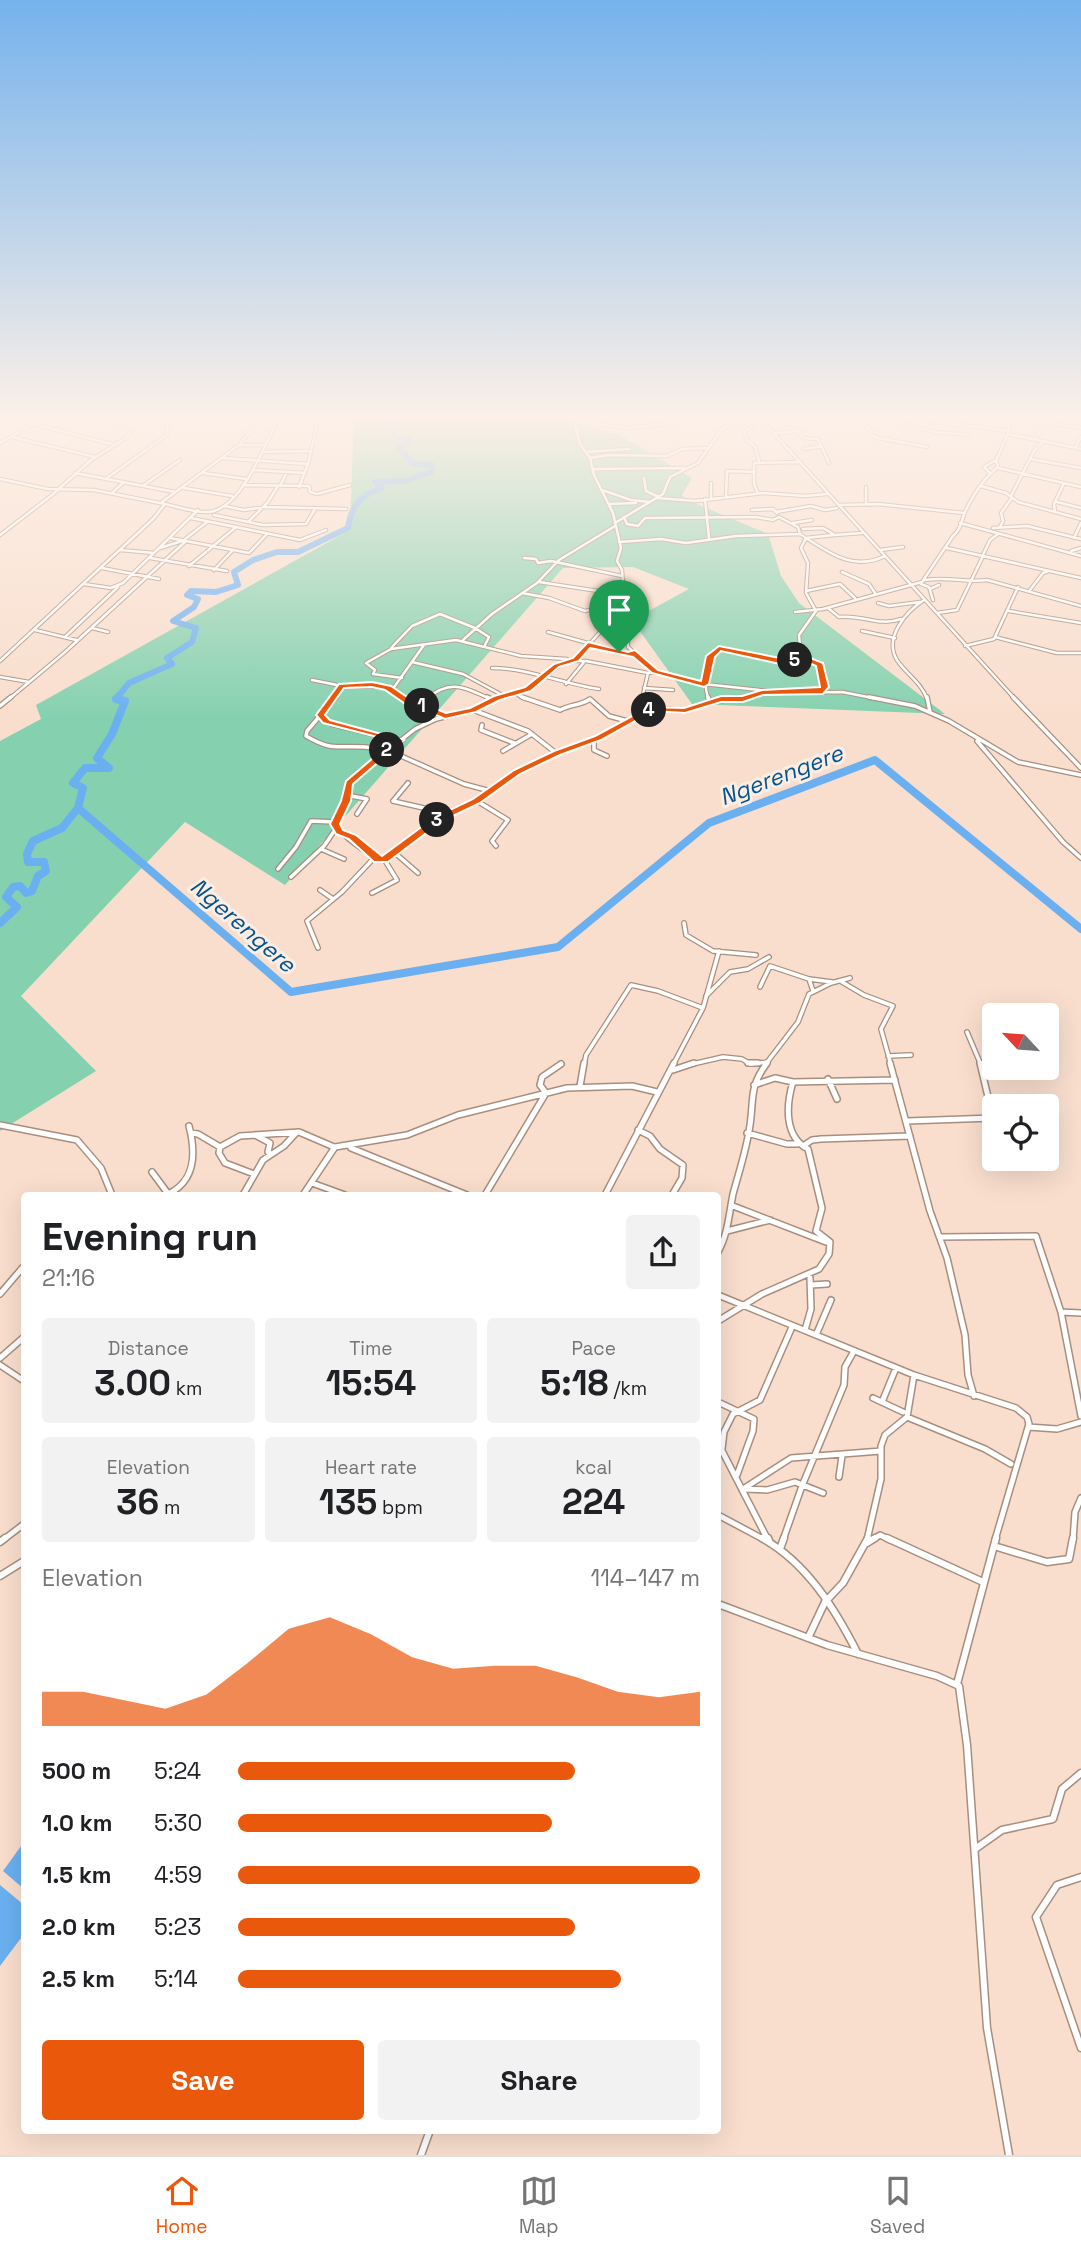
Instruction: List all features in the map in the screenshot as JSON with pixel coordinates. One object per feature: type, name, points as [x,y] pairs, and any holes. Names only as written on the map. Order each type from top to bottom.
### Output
[{"type":"street","points":[[0,535],[24,517]]},
{"type":"street","points":[[0,661],[120,550],[151,517]]},
{"type":"street","points":[[83,584],[111,588],[119,585],[134,575],[190,517],[300,540],[326,530]]},
{"type":"street","points":[[0,706],[166,561],[212,517]]},
{"type":"street","points":[[227,517],[263,525],[306,524],[310,517]]},
{"type":"street","points":[[248,522],[254,517]]},
{"type":"street","points":[[613,517],[622,552],[617,561],[621,567],[628,646],[655,671],[704,684],[762,692],[842,692],[902,703],[930,712],[1022,764],[1081,775]]},
{"type":"street","points":[[463,640],[475,628],[538,582],[556,562],[624,517],[627,524],[638,526],[645,518],[757,517],[773,520],[779,517],[792,523],[806,538],[842,561],[880,559],[885,556]]},
{"type":"street","points":[[847,517],[1081,768]]},
{"type":"street","points":[[922,582],[953,536],[960,530],[962,517]]},
{"type":"street","points":[[965,517],[973,525]]},
{"type":"street","points":[[1000,527],[1002,517]]},
{"type":"street","points":[[707,518],[709,538]]},
{"type":"street","points":[[792,523],[812,520]]},
{"type":"street","points":[[1074,538],[1081,521]]},
{"type":"street","points":[[960,524],[989,528],[1027,526],[1081,539]]},
{"type":"street","points":[[960,524],[1081,556]]},
{"type":"street","points":[[188,566],[217,547],[236,527]]},
{"type":"street","points":[[619,542],[661,538],[686,543],[709,538],[823,528],[835,535]]},
{"type":"street","points":[[989,528],[997,533]]},
{"type":"street","points":[[169,538],[250,553],[268,533]]},
{"type":"street","points":[[816,611],[806,591],[809,580],[807,556],[801,545],[806,538],[863,533]]},
{"type":"street","points":[[936,613],[955,612],[963,602],[990,540],[997,533]]},
{"type":"street","points":[[159,548],[184,541]]},
{"type":"street","points":[[879,550],[903,547]]},
{"type":"street","points":[[947,548],[1081,578]]},
{"type":"street","points":[[1067,552],[1081,548]]},
{"type":"street","points":[[120,550],[155,553]]},
{"type":"street","points":[[214,570],[232,551]]},
{"type":"street","points":[[150,558],[227,571]]},
{"type":"street","points":[[524,558],[536,559],[538,563],[556,562],[564,566],[622,576]]},
{"type":"street","points":[[101,568],[159,579]]},
{"type":"street","points":[[1030,590],[1043,573],[1050,571]]},
{"type":"street","points":[[842,572],[863,579],[875,593]]},
{"type":"street","points":[[795,612],[816,611],[855,598],[912,587],[944,577],[971,582],[987,579],[1081,606]]},
{"type":"street","points":[[538,582],[618,594],[624,599]]},
{"type":"street","points":[[922,582],[930,589],[933,600]]},
{"type":"street","points":[[806,591],[840,584],[855,598]]},
{"type":"street","points":[[65,638],[101,606],[119,585]]},
{"type":"street","points":[[930,589],[939,585]]},
{"type":"street","points":[[965,646],[991,641],[995,637],[1018,587]]},
{"type":"street","points":[[522,593],[533,597],[552,598],[584,611],[594,609],[612,616]]},
{"type":"street","points":[[878,603],[889,606],[923,601]]},
{"type":"street","points":[[827,608],[839,617],[856,615],[886,624],[902,619],[923,601]]},
{"type":"street","points":[[290,877],[321,849],[337,824],[352,779],[383,752],[425,723],[473,710],[493,700],[516,694],[544,677],[556,666],[573,659],[624,605]]},
{"type":"street","points":[[801,659],[799,635],[816,611]]},
{"type":"street","points":[[1009,611],[1054,616],[1081,623]]},
{"type":"street","points":[[391,649],[400,636],[436,615],[448,616],[475,628],[489,637],[485,645]]},
{"type":"street","points":[[902,619],[895,638],[895,655],[917,678],[930,712]]},
{"type":"street","points":[[91,628],[108,632]]},
{"type":"street","points":[[35,629],[77,640]]},
{"type":"street","points":[[862,631],[895,638]]},
{"type":"street","points":[[548,632],[584,640],[588,645],[631,655],[632,652]]},
{"type":"street","points":[[995,637],[1058,653],[1081,655]]},
{"type":"street","points":[[402,678],[373,674],[375,670],[366,664],[391,649],[463,640],[521,656],[573,659],[648,673],[655,671]]},
{"type":"street","points":[[391,689],[425,645]]},
{"type":"street","points":[[709,702],[704,684],[710,656],[719,649],[780,661],[801,659],[820,665],[823,691]]},
{"type":"street","points":[[566,684],[586,661]]},
{"type":"street","points":[[412,662],[463,674],[505,697]]},
{"type":"street","points":[[492,668],[513,668],[566,684],[598,689]]},
{"type":"street","points":[[637,715],[648,673]]},
{"type":"street","points":[[0,677],[29,682]]},
{"type":"street","points":[[312,680],[342,686],[372,685],[391,689],[414,706],[421,705],[445,716]]},
{"type":"street","points":[[421,705],[439,688],[449,685],[493,700]]},
{"type":"street","points":[[342,686],[306,734],[317,743],[335,749],[367,747],[393,752],[456,778],[464,784],[491,792]]},
{"type":"street","points":[[644,688],[673,690]]},
{"type":"street","points":[[337,824],[339,832],[353,837],[374,858],[384,859],[439,819],[477,801],[517,772],[598,738],[637,715],[654,708],[685,711],[709,702],[743,699],[762,692]]},
{"type":"street","points":[[516,694],[531,702],[560,710],[570,704],[582,705],[587,699],[609,716],[627,721]]},
{"type":"street","points":[[481,713],[482,705]]},
{"type":"street","points":[[473,710],[516,725],[557,753]]},
{"type":"street","points":[[320,715],[331,724],[399,740]]},
{"type":"street","points":[[482,725],[481,730],[514,743]]},
{"type":"street","points":[[503,751],[532,734]]},
{"type":"street","points":[[970,735],[1063,842],[1081,858]]},
{"type":"street","points":[[598,738],[592,748],[607,756]]},
{"type":"street","points":[[408,783],[393,801],[451,814]]},
{"type":"street","points":[[346,795],[366,798],[357,814]]},
{"type":"street","points":[[477,801],[508,820],[492,839],[496,846]]},
{"type":"street","points":[[278,869],[296,847],[311,821],[337,824]]},
{"type":"street","points":[[321,849],[344,859]]},
{"type":"street","points":[[395,853],[418,873]]},
{"type":"street","points":[[318,948],[307,922],[374,858]]},
{"type":"street","points":[[372,893],[397,880],[396,874],[384,859]]},
{"type":"street","points":[[320,890],[334,899]]},
{"type":"street","points":[[684,923],[686,935],[713,951],[756,955]]},
{"type":"street","points":[[607,1192],[703,1008],[719,951]]},
{"type":"street","points":[[705,996],[730,972],[748,969],[769,957]]},
{"type":"street","points":[[760,987],[770,966],[808,979],[842,982],[850,978]]},
{"type":"street","points":[[808,979],[813,992]]},
{"type":"street","points":[[721,1248],[733,1206],[754,1085],[798,1022],[804,1002],[813,992],[836,982]]},
{"type":"street","points":[[842,982],[864,995],[893,1006],[881,1029],[959,1305],[965,1335],[968,1375],[974,1396]]},
{"type":"street","points":[[580,1086],[586,1055],[631,985],[658,991],[703,1008]]},
{"type":"street","points":[[906,1121],[993,1118],[979,1058],[967,1032]]},
{"type":"street","points":[[888,1056],[911,1055]]},
{"type":"street","points":[[672,1070],[726,1057],[742,1057],[750,1064],[769,1062]]},
{"type":"street","points":[[546,1093],[540,1085],[541,1078],[561,1064]]},
{"type":"street","points":[[754,1085],[775,1078],[793,1082],[895,1080]]},
{"type":"street","points":[[828,1080],[837,1099]]},
{"type":"street","points":[[793,1082],[788,1109],[800,1145]]},
{"type":"street","points":[[220,1147],[236,1138],[296,1132],[307,1134],[334,1147],[349,1147],[407,1135],[458,1115],[580,1086],[632,1086],[657,1093]]},
{"type":"street","points":[[487,1192],[546,1093]]},
{"type":"street","points":[[0,1125],[36,1129],[77,1140],[101,1168],[111,1192]]},
{"type":"street","points":[[173,1192],[185,1183],[191,1174],[194,1161],[189,1126]]},
{"type":"street","points":[[638,1130],[650,1136],[660,1149],[683,1165],[682,1178],[674,1192]]},
{"type":"street","points":[[245,1192],[263,1160],[287,1144],[296,1132]]},
{"type":"street","points":[[191,1133],[203,1136],[220,1147]]},
{"type":"street","points":[[747,1133],[808,1149],[822,1208],[816,1231],[830,1244]]},
{"type":"street","points":[[254,1135],[268,1141],[268,1152],[271,1154]]},
{"type":"street","points":[[800,1145],[821,1139],[911,1136]]},
{"type":"street","points":[[220,1147],[222,1161],[243,1172],[254,1174]]},
{"type":"street","points":[[305,1192],[334,1147]]},
{"type":"street","points":[[349,1147],[460,1192]]},
{"type":"street","points":[[152,1172],[167,1192]]},
{"type":"street","points":[[312,1183],[337,1192]]},
{"type":"street","points":[[733,1206],[830,1244]]},
{"type":"street","points":[[727,1231],[770,1220]]},
{"type":"street","points":[[940,1237],[1036,1236],[1061,1312],[1081,1416]]},
{"type":"street","points":[[721,1319],[777,1287],[810,1278],[826,1261],[830,1244]]},
{"type":"street","points":[[0,1294],[21,1270]]},
{"type":"street","points":[[805,1330],[811,1309],[810,1278]]},
{"type":"street","points":[[811,1285],[827,1284]]},
{"type":"street","points":[[721,1297],[914,1375],[1021,1411],[1027,1417],[1028,1427],[983,1582],[957,1685]]},
{"type":"street","points":[[816,1335],[831,1300]]},
{"type":"street","points":[[1061,1312],[1081,1313]]},
{"type":"street","points":[[721,1443],[737,1410],[757,1404],[761,1400],[792,1327]]},
{"type":"street","points":[[0,1357],[21,1340]]},
{"type":"street","points":[[780,1549],[802,1484],[844,1385],[845,1367],[854,1351]]},
{"type":"street","points":[[0,1365],[21,1379]]},
{"type":"street","points":[[882,1402],[896,1368]]},
{"type":"street","points":[[867,1544],[869,1523],[881,1479],[881,1451],[885,1435],[905,1415],[914,1375]]},
{"type":"street","points":[[873,1398],[905,1415],[985,1449],[1011,1464]]},
{"type":"street","points":[[721,1403],[754,1419],[753,1431],[737,1475]]},
{"type":"street","points":[[1028,1427],[1057,1429],[1081,1422]]},
{"type":"street","points":[[721,1448],[770,1544]]},
{"type":"street","points":[[743,1489],[791,1458],[814,1457],[829,1452],[842,1456],[851,1452],[881,1451]]},
{"type":"street","points":[[839,1477],[842,1456]]},
{"type":"street","points":[[743,1489],[767,1490],[795,1482],[823,1493]]},
{"type":"street","points":[[994,1546],[1047,1562],[1069,1559],[1073,1545],[1075,1506],[1081,1498]]},
{"type":"street","points":[[721,1517],[780,1549],[798,1563],[849,1635],[858,1655]]},
{"type":"street","points":[[0,1542],[21,1526]]},
{"type":"street","points":[[808,1638],[825,1602],[843,1583],[859,1550],[880,1535],[983,1582]]},
{"type":"street","points":[[0,1576],[21,1563]]},
{"type":"street","points":[[721,1605],[858,1655],[937,1676],[957,1685],[962,1691],[987,2028],[1009,2155]]},
{"type":"street","points":[[975,1849],[1002,1830],[1053,1819],[1062,1789],[1081,1773]]},
{"type":"street","points":[[1081,1877],[1057,1885],[1036,1917],[1081,2048]]},
{"type":"street","points":[[421,2155],[429,2134]]},
{"type":"green space","points":[[350,517],[727,517],[768,534],[781,576],[799,603],[945,714],[692,704],[632,620],[689,589],[633,567],[563,568],[285,885],[185,822],[21,996],[96,1071],[0,1131],[0,741],[41,719],[36,705],[350,530]]},
{"type":"water","points":[[21,1846],[21,1886],[3,1871]]},
{"type":"water","points":[[0,1885],[21,1902],[21,1938],[0,1966]]},
{"type":"waterway","name":"Ngerengere","points":[[116,699],[129,683],[172,664],[167,658],[192,642],[196,628],[173,621],[194,607],[198,599],[187,595],[191,591],[216,592],[238,585],[234,572],[253,560],[277,552],[298,552],[348,528],[350,517]]},
{"type":"waterway","name":"Ngerengere","points":[[78,808],[83,788],[73,783],[85,768],[109,768],[97,758],[112,734],[125,701],[116,699]]},
{"type":"waterway","name":"Ngerengere","points":[[78,808],[291,992],[558,947],[709,823],[875,760],[1081,929]]},
{"type":"waterway","points":[[0,923],[17,907],[6,897],[13,887],[20,886],[26,893],[32,891],[38,876],[46,871],[44,862],[28,862],[27,854],[33,841],[62,828],[78,808]]},
{"type":"route","points":[[588,645],[619,652],[631,655],[632,652],[655,671],[704,684],[710,656],[719,649],[780,661],[814,661],[820,665],[825,687],[823,691],[801,694],[762,692],[743,699],[721,699],[692,706],[685,711],[652,709],[598,738],[517,772],[477,801],[439,819],[384,859],[378,860],[353,837],[339,832],[335,824],[346,801],[349,783],[399,740],[327,722],[320,715],[342,686],[372,685],[388,688],[414,706],[421,705],[445,716],[473,710],[497,698],[528,689],[556,666],[576,659],[588,645]]}]
